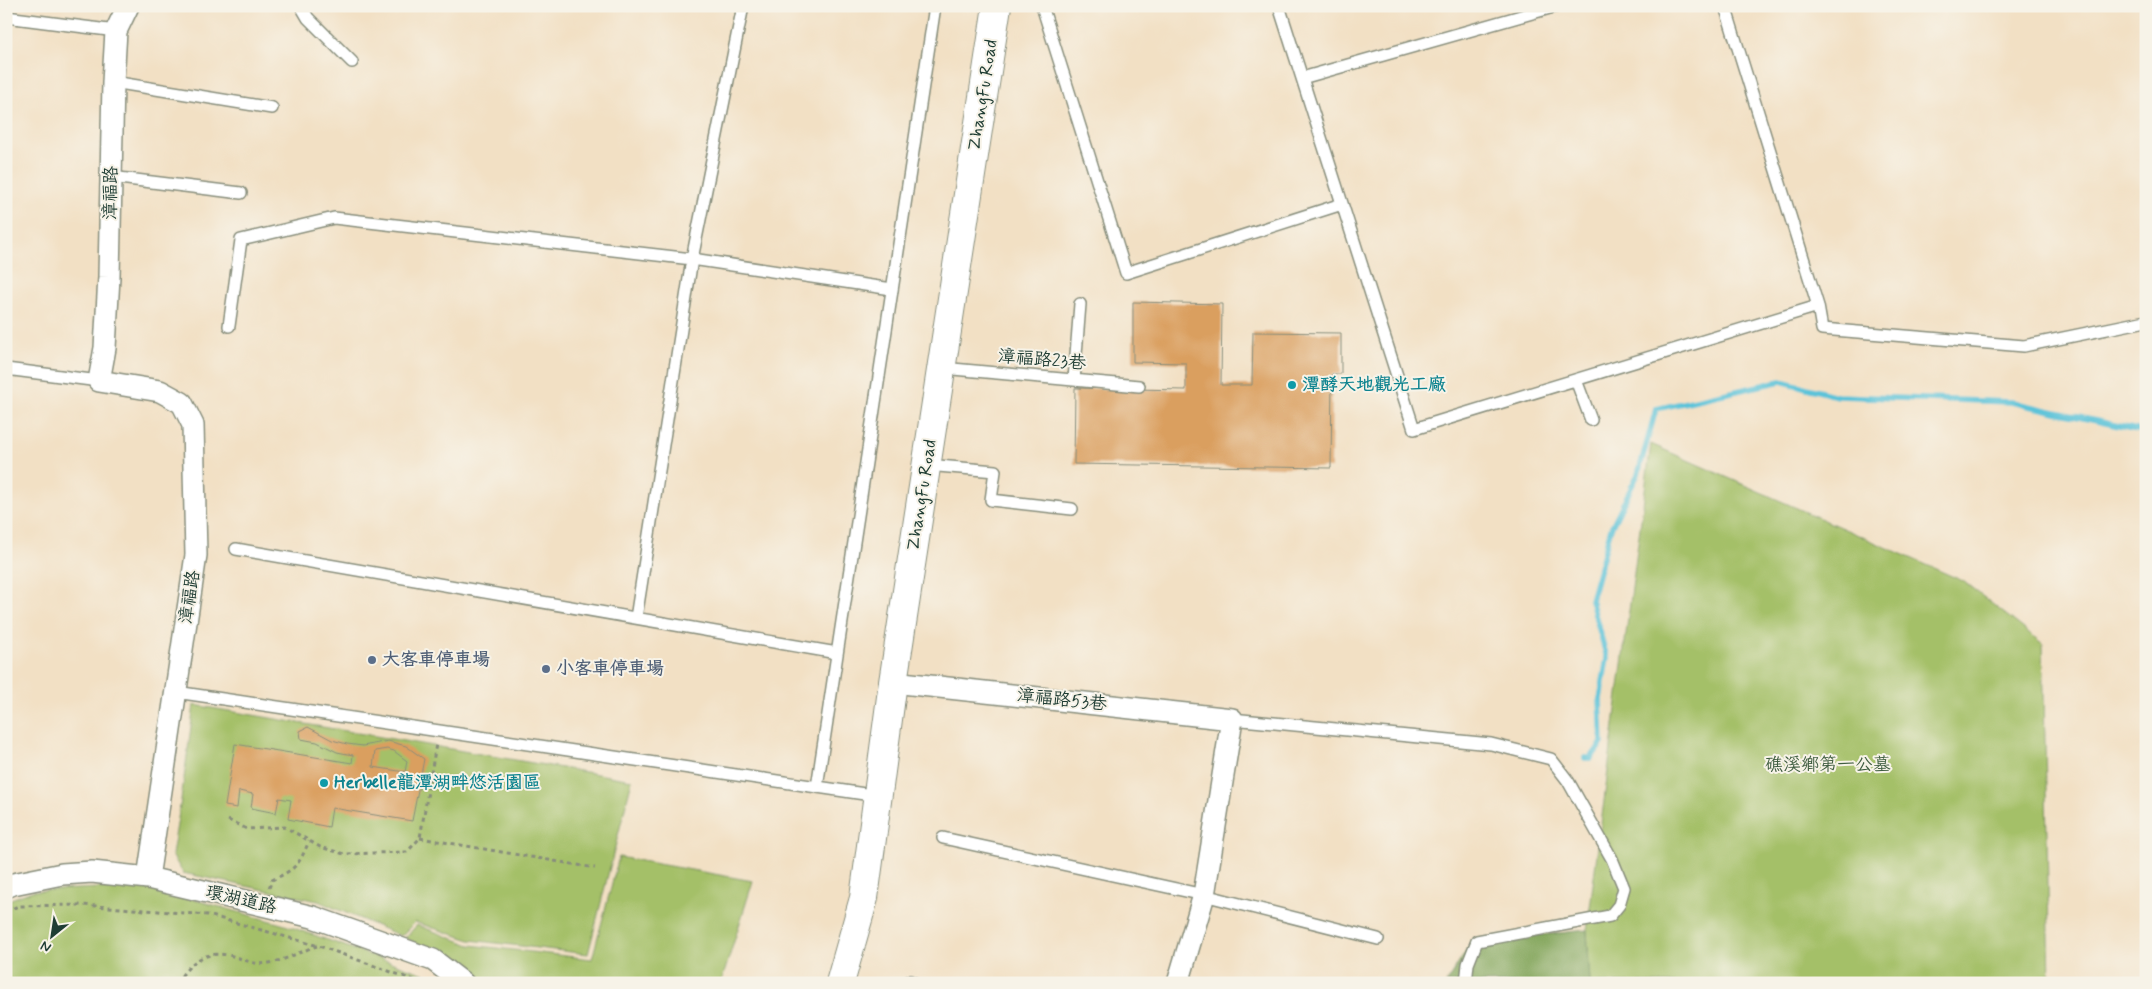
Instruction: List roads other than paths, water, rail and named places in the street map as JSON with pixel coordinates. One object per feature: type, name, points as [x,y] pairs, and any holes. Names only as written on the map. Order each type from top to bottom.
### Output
[{"type":"street","name":"漳福路","points":[[128,6],[116,31],[105,348],[99,381],[160,391],[182,403],[193,425],[196,555],[148,878]]},
{"type":"street","name":"ZhangFu Road","points":[[840,983],[864,898],[893,682],[997,6]]},
{"type":"street","name":"漳福路53巷","points":[[893,682],[1232,718]]},
{"type":"street","points":[[1178,983],[1204,895],[1232,718]]},
{"type":"street","name":"環湖道路","points":[[6,887],[62,874],[92,872],[148,878],[313,917],[433,960],[463,983]]},
{"type":"lane","points":[[301,6],[308,18],[352,62]]},
{"type":"lane","points":[[636,618],[692,259],[743,6]]},
{"type":"lane","points":[[817,787],[935,6]]},
{"type":"lane","points":[[1042,6],[1126,273],[1342,204]]},
{"type":"lane","points":[[1279,6],[1414,429],[1818,306]]},
{"type":"lane","points":[[1302,78],[1557,6]]},
{"type":"lane","points":[[1725,6],[1818,306],[1822,329],[2024,346],[2146,321]]},
{"type":"lane","points":[[6,17],[116,31]]},
{"type":"lane","points":[[113,82],[272,108]]},
{"type":"lane","points":[[111,177],[241,194]]},
{"type":"lane","points":[[229,326],[241,240],[334,218],[692,259],[892,289]]},
{"type":"lane","points":[[1074,380],[1080,304]]},
{"type":"lane","name":"漳福路23巷","points":[[942,368],[1139,386]]},
{"type":"lane","name":"漳福路","points":[[6,370],[99,381]]},
{"type":"lane","points":[[1576,380],[1591,420]]},
{"type":"lane","points":[[927,465],[995,471],[991,500],[1072,509]]},
{"type":"lane","points":[[236,549],[837,653]]},
{"type":"lane","points":[[176,692],[878,796]]},
{"type":"lane","points":[[1232,718],[1491,744],[1551,759],[1568,781],[1612,859],[1624,888],[1619,905],[1610,916],[1477,941],[1468,964],[1466,983]]},
{"type":"lane","points":[[943,838],[1204,895],[1378,940]]},
{"type":"waterway","points":[[1585,758],[1591,758],[1602,743],[1600,699],[1607,658],[1591,600],[1611,528],[1638,474],[1656,409],[1781,381],[1837,396],[2011,402],[2146,432]]},
{"type":"place","name":"潭酵天地觀光工廠","points":[[1292,385]]},
{"type":"place","name":"大客車停車場","points":[[372,660]]},
{"type":"place","name":"小客車停車場","points":[[546,669]]},
{"type":"place","name":"Herbelle龍潭湖畔悠活園區","points":[[324,783]]},
{"type":"park label","name":"礁溪鄉第一公墓","points":[[1828,765]]}]
